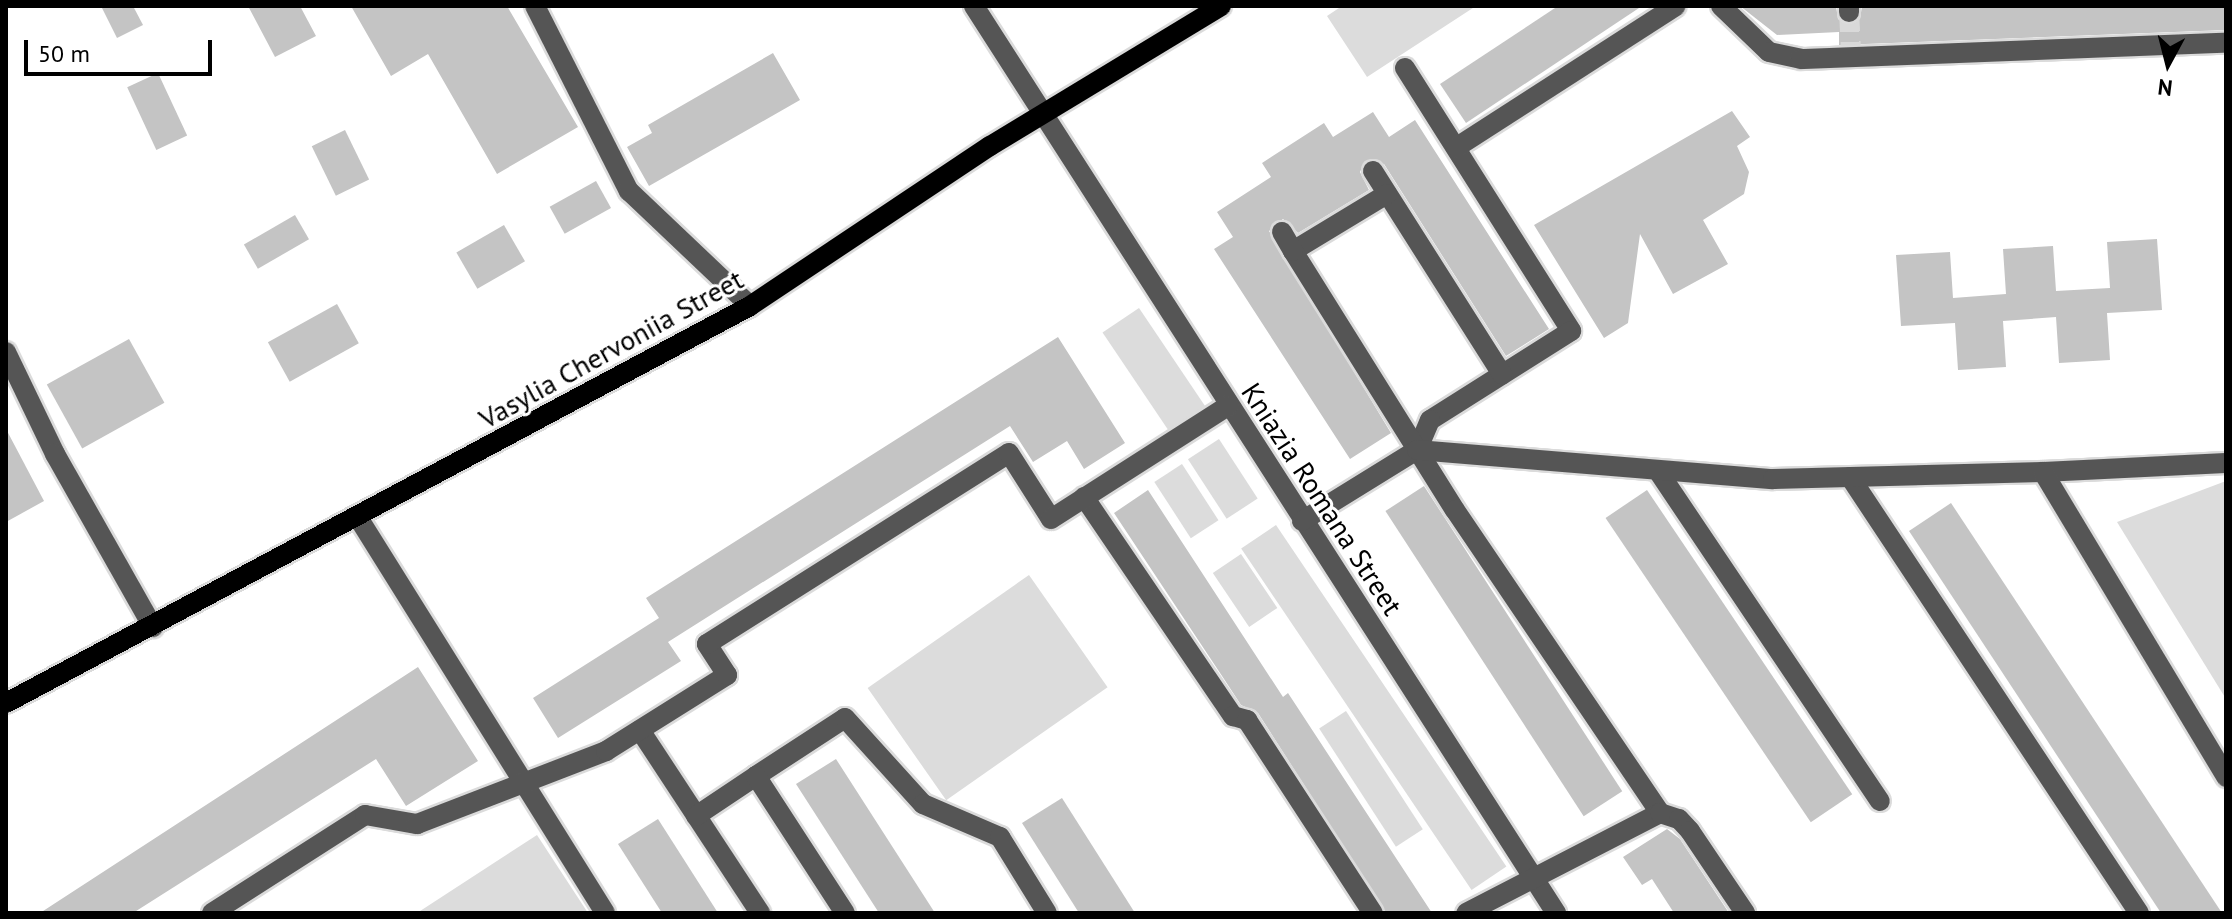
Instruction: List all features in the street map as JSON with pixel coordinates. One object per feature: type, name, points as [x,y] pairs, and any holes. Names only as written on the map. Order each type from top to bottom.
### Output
[{"type":"main road","name":"Vasylia Chervoniia Street","points":[[6,703],[359,519],[750,306],[1041,116],[1221,6]]},
{"type":"street","points":[[535,6],[629,191],[750,306]]},
{"type":"street","name":"Kniazia Romana Street","points":[[974,6],[1041,116],[1556,913]]},
{"type":"street","points":[[1457,147],[1676,6]]},
{"type":"street","points":[[1721,6],[1769,52],[1801,59],[1851,53],[2226,43]]},
{"type":"street","points":[[1302,521],[1417,450],[1430,420],[1571,331],[1405,68]]},
{"type":"street","points":[[1373,171],[1502,374]]},
{"type":"street","points":[[1293,251],[1387,194]]},
{"type":"street","points":[[1282,232],[1417,450],[1660,813],[1679,819],[1690,831],[1745,913]]},
{"type":"street","points":[[6,352],[55,454],[153,627]]},
{"type":"street","points":[[212,913],[365,815],[417,824],[606,751],[727,675],[707,644],[1009,453],[1051,519],[1228,406]]},
{"type":"street","points":[[1417,450],[1660,474],[1850,477],[2226,463]]},
{"type":"street","points":[[2043,472],[2226,777]]},
{"type":"street","points":[[1660,474],[1880,801]]},
{"type":"street","points":[[1850,477],[2139,913]]},
{"type":"street","points":[[1084,497],[1233,716],[1247,720],[1373,913]]},
{"type":"street","points":[[359,519],[605,913]]},
{"type":"street","points":[[696,816],[845,718],[923,804],[1000,837],[1047,913]]},
{"type":"street","points":[[640,730],[760,913]]},
{"type":"street","points":[[756,776],[845,913]]},
{"type":"street","points":[[1466,913],[1660,813]]},
{"type":"shaded area","points":[[1342,6],[1476,6],[1367,77],[1327,16]]},
{"type":"shaded area","points":[[1139,308],[1206,407],[1169,431],[1103,333]]},
{"type":"shaded area","points":[[1219,439],[1258,499],[1227,519],[1188,459]]},
{"type":"shaded area","points":[[1182,464],[1218,520],[1191,538],[1154,482]]},
{"type":"shaded area","points":[[2226,481],[2226,699],[2117,522]]},
{"type":"shaded area","points":[[1276,525],[1506,867],[1472,890],[1241,548]]},
{"type":"shaded area","points":[[1241,554],[1277,608],[1249,627],[1213,573]]},
{"type":"shaded area","points":[[1029,575],[1108,687],[946,800],[868,688]]},
{"type":"shaded area","points":[[1346,711],[1423,829],[1396,847],[1319,728]]},
{"type":"shaded area","points":[[537,835],[588,913],[417,913]]},
{"type":"building","points":[[101,6],[133,6],[143,25],[117,38]]},
{"type":"building","points":[[248,6],[300,6],[316,36],[275,57]]},
{"type":"building","points":[[351,6],[507,6],[578,127],[497,174],[428,54],[391,76]]},
{"type":"building","points":[[1558,6],[1642,6],[1466,123],[1440,84]]},
{"type":"building","points":[[1740,6],[1836,6],[1838,19],[1848,25],[1860,19],[1862,6],[2226,6],[2226,30],[1839,45],[1839,32],[1777,35]]},
{"type":"building","points":[[773,53],[800,100],[649,186],[627,147],[652,133],[648,125]]},
{"type":"building","points":[[158,73],[187,136],[156,150],[127,87]]},
{"type":"building","points":[[1732,111],[1750,137],[1737,146],[1749,172],[1744,194],[1703,220],[1728,264],[1673,294],[1640,234],[1628,323],[1604,338],[1534,225]]},
{"type":"building","points":[[1373,112],[1389,137],[1415,120],[1549,329],[1506,356],[1384,164],[1365,161],[1360,172],[1369,190],[1298,233],[1283,219],[1269,231],[1391,433],[1350,459],[1214,249],[1233,237],[1217,212],[1271,177],[1262,163],[1324,123],[1333,137]]},
{"type":"building","points":[[345,130],[369,179],[336,196],[312,146]]},
{"type":"building","points":[[596,181],[611,208],[565,234],[550,207]]},
{"type":"building","points":[[295,215],[309,239],[258,269],[244,244]]},
{"type":"building","points":[[504,225],[525,261],[477,289],[456,252]]},
{"type":"building","points":[[2157,239],[2162,310],[2107,313],[2110,360],[2059,363],[2056,317],[2003,321],[2006,367],[1958,370],[1955,323],[1901,326],[1896,255],[1950,252],[1953,298],[2006,294],[2003,249],[2053,246],[2056,291],[2110,288],[2107,242]]},
{"type":"building","points":[[337,304],[359,343],[290,382],[268,342]]},
{"type":"building","points":[[1058,337],[1125,443],[1084,469],[1067,441],[1033,462],[1010,426],[668,642],[681,661],[558,738],[533,698],[659,618],[646,598]]},
{"type":"building","points":[[129,339],[164,403],[82,448],[47,385]]},
{"type":"building","points":[[6,429],[44,501],[6,522]]},
{"type":"building","points":[[1424,486],[1622,791],[1584,816],[1385,511]]},
{"type":"building","points":[[1148,490],[1283,697],[1288,693],[1432,913],[1386,913],[1258,713],[1241,705],[1114,513]]},
{"type":"building","points":[[1647,490],[1852,794],[1811,822],[1606,518]]},
{"type":"building","points":[[1951,503],[2222,913],[2161,913],[1909,531]]},
{"type":"building","points":[[418,667],[478,761],[406,806],[376,759],[133,913],[40,913]]},
{"type":"building","points":[[836,759],[935,913],[879,913],[796,784]]},
{"type":"building","points":[[1062,798],[1135,913],[1079,913],[1022,823]]},
{"type":"building","points":[[658,819],[718,913],[662,913],[618,844]]},
{"type":"building","points":[[1667,829],[1680,839],[1729,913],[1674,913],[1652,879],[1642,885],[1623,857]]},
{"type":"tunnel","points":[[1849,12],[1851,49]]}]
